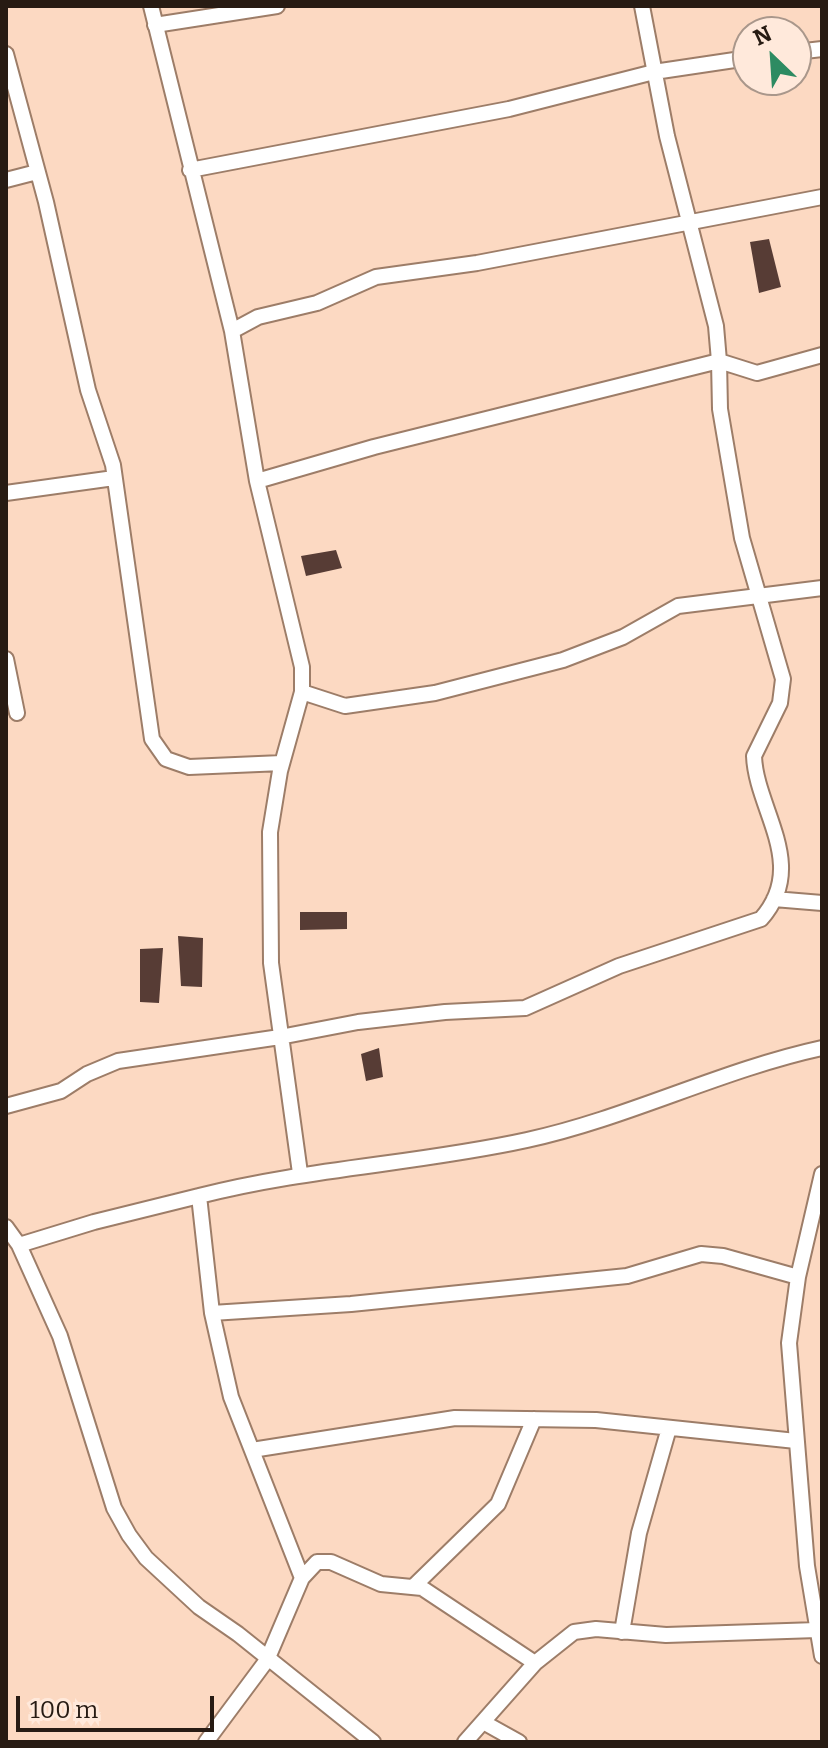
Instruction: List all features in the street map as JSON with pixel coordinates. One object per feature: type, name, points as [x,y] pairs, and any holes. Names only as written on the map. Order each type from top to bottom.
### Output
[{"type":"street","points":[[151,6],[232,331],[257,481],[299,648],[302,692],[282,763],[270,832],[271,963],[300,1173]]},
{"type":"street","points":[[155,25],[277,6]]},
{"type":"street","points":[[6,1106],[61,1091],[87,1074],[118,1061],[406,1016],[525,1008],[619,966],[761,919],[774,899],[780,877],[779,845],[754,756],[780,703],[783,679],[729,476],[720,409],[716,326],[654,72],[642,6]]},
{"type":"street","points":[[6,54],[88,390],[106,439],[152,739],[166,759],[189,767],[282,763]]},
{"type":"street","points":[[190,170],[509,109],[654,72],[732,60]]},
{"type":"street","points":[[6,180],[37,172]]},
{"type":"street","points":[[232,331],[258,317],[317,303],[376,277],[477,263],[822,197]]},
{"type":"street","points":[[257,481],[374,447],[719,361],[757,373],[822,355]]},
{"type":"street","points":[[6,493],[114,478]]},
{"type":"street","points":[[302,692],[345,706],[435,693],[575,656],[623,637],[678,606],[822,588]]},
{"type":"street","points":[[6,659],[17,713]]},
{"type":"street","points":[[774,899],[822,903]]},
{"type":"street","points":[[19,1245],[199,1196],[300,1173],[528,1140],[593,1123],[794,1054],[822,1048]]},
{"type":"street","points":[[822,1174],[798,1277],[789,1343],[807,1566],[822,1656]]},
{"type":"street","points":[[199,1196],[212,1313],[231,1397],[302,1578]]},
{"type":"street","points":[[6,1227],[19,1245],[71,1366],[114,1508],[146,1558],[267,1660],[373,1742]]},
{"type":"street","points":[[212,1313],[351,1304],[627,1276],[701,1254],[723,1256],[798,1277]]},
{"type":"street","points":[[252,1450],[442,1419],[596,1420],[796,1441]]},
{"type":"street","points":[[414,1586],[498,1504],[534,1419]]},
{"type":"street","points":[[622,1632],[639,1533],[669,1428]]},
{"type":"street","points":[[206,1742],[267,1660],[302,1578],[311,1565],[324,1561],[381,1584],[414,1586],[428,1591],[535,1663]]},
{"type":"street","points":[[465,1742],[535,1663],[574,1632],[666,1635],[817,1630]]},
{"type":"street","points":[[483,1722],[519,1742]]},
{"type":"building","points":[[769,239],[781,287],[759,293],[750,242]]},
{"type":"building","points":[[336,550],[342,568],[306,576],[301,556]]},
{"type":"building","points":[[300,912],[347,912],[347,929],[300,930]]},
{"type":"building","points":[[178,936],[203,938],[202,987],[181,986]]},
{"type":"building","points":[[163,948],[159,1003],[140,1002],[140,949]]},
{"type":"building","points":[[379,1048],[383,1077],[366,1081],[361,1054]]}]
